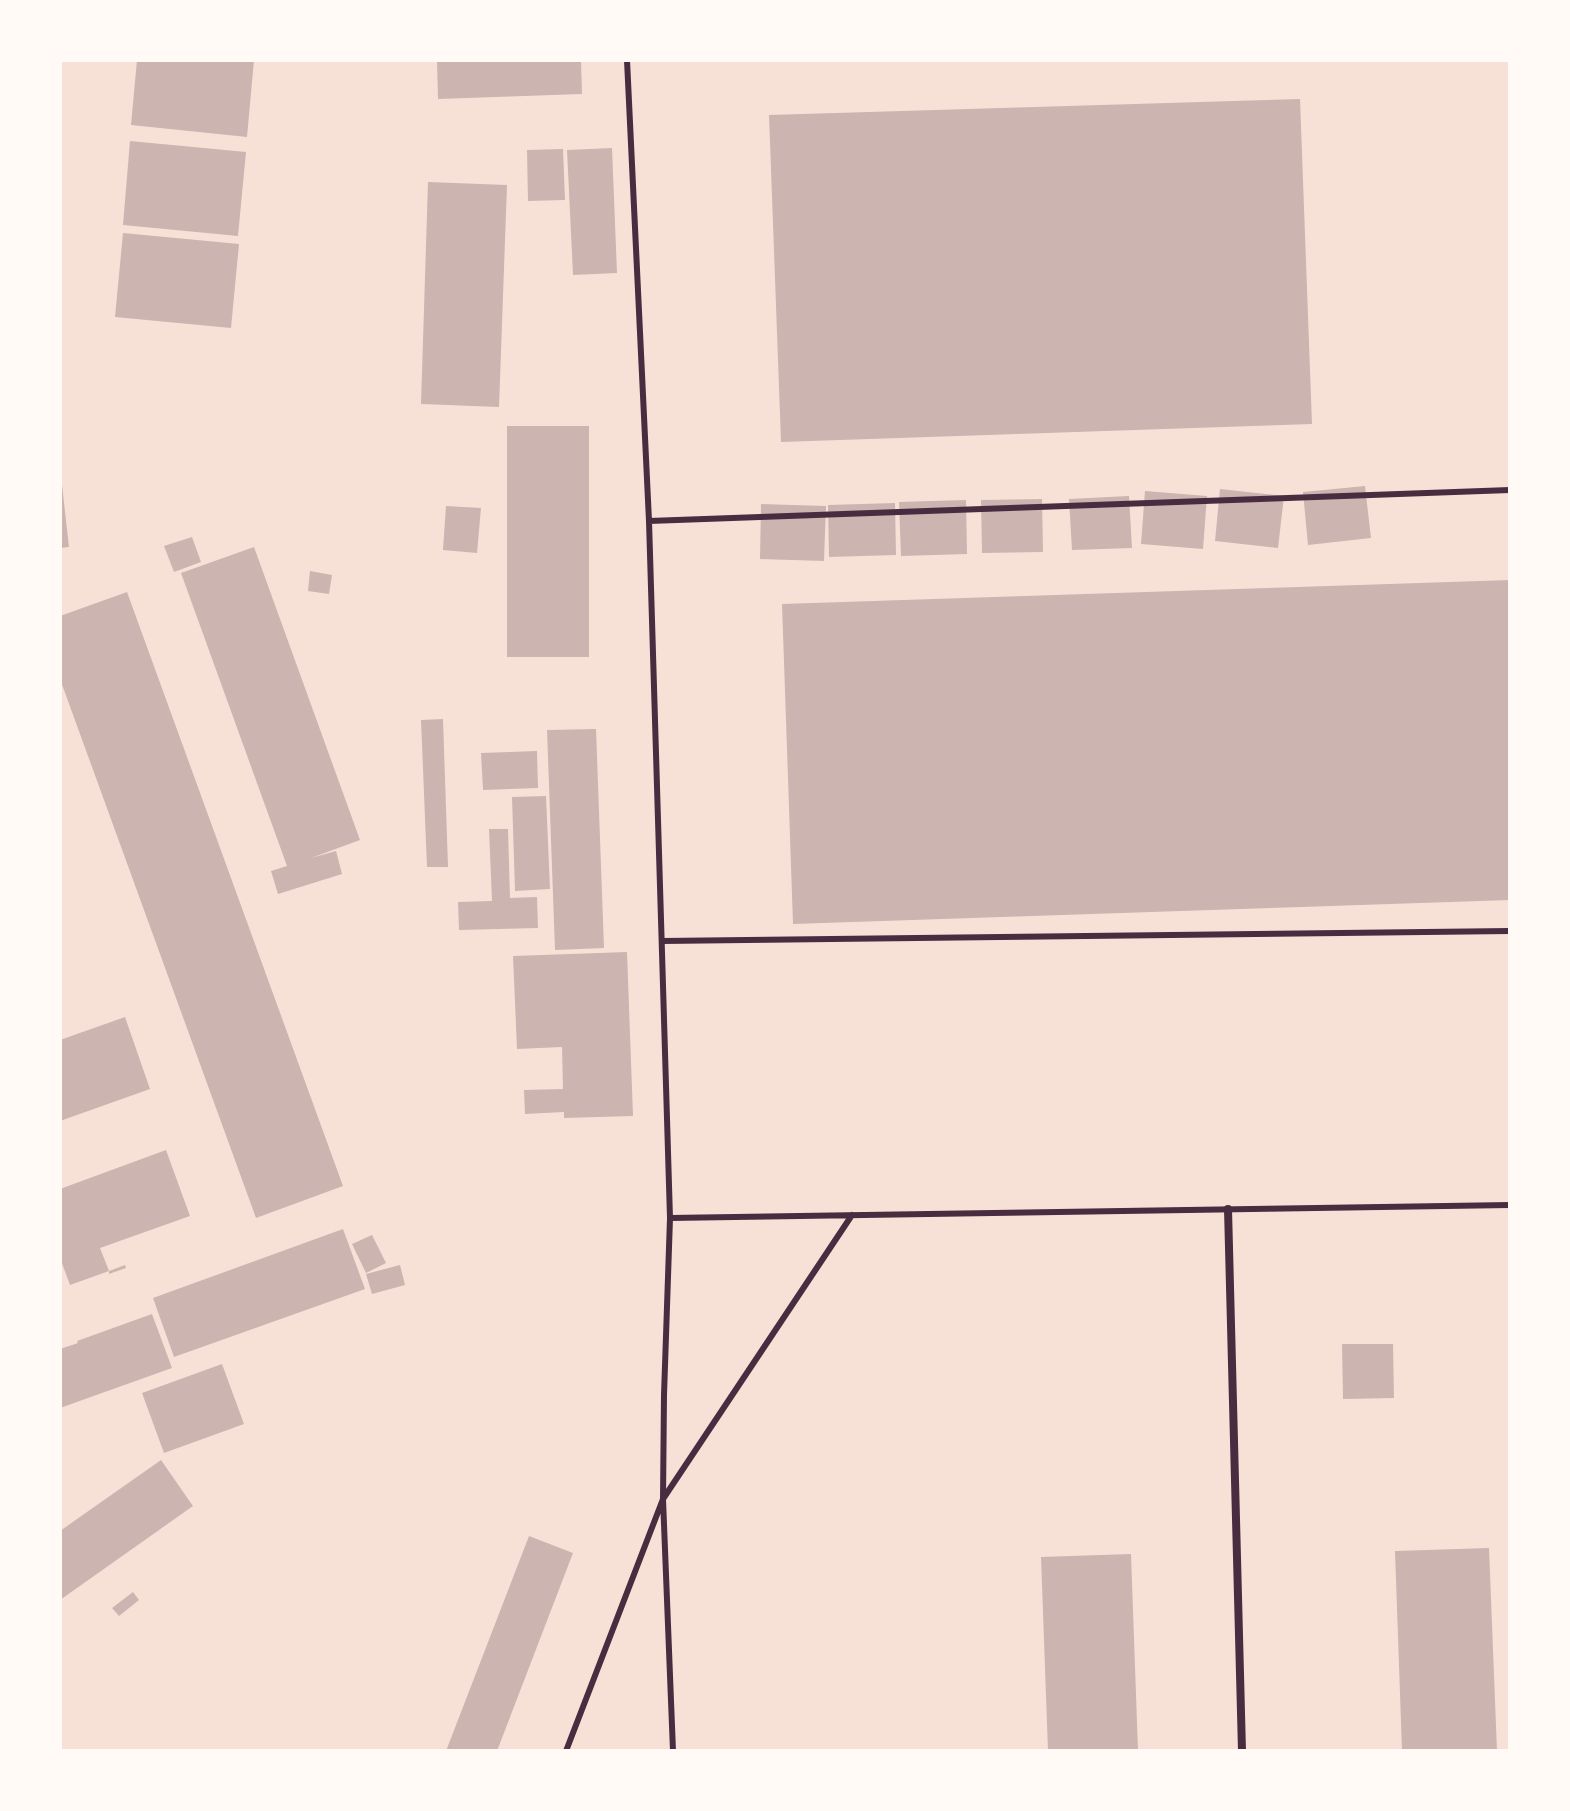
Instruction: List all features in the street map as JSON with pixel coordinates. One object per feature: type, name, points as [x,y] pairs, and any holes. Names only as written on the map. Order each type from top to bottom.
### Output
[{"type":"street","points":[[1228,1209],[1242,1751]]},
{"type":"lane","points":[[627,60],[649,521],[670,1218],[663,1499],[673,1751]]},
{"type":"lane","points":[[649,521],[1510,490]]},
{"type":"lane","points":[[662,941],[1510,931]]},
{"type":"lane","points":[[670,1218],[1510,1205]]},
{"type":"lane","points":[[566,1751],[663,1499],[852,1215]]},
{"type":"building","points":[[137,60],[254,60],[247,137],[131,125]]},
{"type":"building","points":[[437,60],[581,60],[582,94],[438,99]]},
{"type":"building","points":[[1300,99],[1312,424],[781,442],[769,115]]},
{"type":"building","points":[[130,141],[246,152],[238,236],[123,225]]},
{"type":"building","points":[[612,148],[617,273],[573,275],[567,150]]},
{"type":"building","points":[[563,149],[565,200],[528,201],[527,150]]},
{"type":"building","points":[[428,182],[507,185],[499,407],[421,404]]},
{"type":"building","points":[[123,233],[239,244],[231,328],[115,317]]},
{"type":"building","points":[[507,426],[589,426],[589,657],[507,657]]},
{"type":"building","points":[[60,485],[69,547],[60,548]]},
{"type":"building","points":[[1365,486],[1371,538],[1308,545],[1303,492]]},
{"type":"building","points":[[1220,489],[1284,496],[1278,548],[1215,541]]},
{"type":"building","points":[[1145,491],[1207,496],[1203,549],[1141,544]]},
{"type":"building","points":[[1129,496],[1132,548],[1072,550],[1069,499]]},
{"type":"building","points":[[1042,499],[1043,552],[982,553],[981,500]]},
{"type":"building","points":[[966,500],[967,554],[901,556],[899,502]]},
{"type":"building","points":[[895,503],[896,555],[829,557],[828,505]]},
{"type":"building","points":[[761,504],[826,506],[824,561],[760,559]]},
{"type":"building","points":[[446,506],[481,508],[477,553],[443,550]]},
{"type":"building","points":[[192,537],[201,562],[174,572],[164,546]]},
{"type":"building","points":[[254,547],[360,840],[311,858],[336,851],[342,874],[278,894],[271,871],[287,866],[181,573]]},
{"type":"building","points":[[310,571],[332,575],[329,594],[308,591]]},
{"type":"building","points":[[1510,580],[1510,900],[793,924],[782,604]]},
{"type":"building","points":[[127,592],[343,1186],[256,1218],[60,679],[60,616]]},
{"type":"building","points":[[443,719],[448,867],[427,867],[421,720]]},
{"type":"building","points":[[596,729],[604,948],[555,950],[547,730]]},
{"type":"building","points":[[537,751],[538,788],[483,790],[481,753]]},
{"type":"building","points":[[546,796],[550,889],[515,891],[512,797]]},
{"type":"building","points":[[489,829],[508,829],[510,898],[537,897],[538,928],[459,930],[458,902],[492,901]]},
{"type":"building","points":[[627,952],[633,1116],[564,1118],[564,1112],[525,1114],[524,1090],[563,1089],[562,1047],[517,1049],[513,956]]},
{"type":"building","points":[[125,1017],[150,1089],[60,1121],[60,1040]]},
{"type":"building","points":[[166,1150],[190,1216],[100,1248],[109,1271],[70,1285],[60,1258],[60,1189]]},
{"type":"building","points":[[343,1229],[365,1289],[174,1357],[153,1298]]},
{"type":"building","points":[[372,1235],[386,1263],[366,1273],[352,1244]]},
{"type":"building","points":[[125,1265],[126,1268],[109,1274],[109,1271]]},
{"type":"building","points":[[400,1265],[405,1285],[372,1294],[366,1274]]},
{"type":"building","points":[[152,1314],[172,1368],[60,1408],[60,1349]]},
{"type":"building","points":[[1342,1344],[1393,1344],[1394,1398],[1343,1399]]},
{"type":"building","points":[[222,1364],[244,1424],[164,1453],[142,1393]]},
{"type":"building","points":[[161,1460],[193,1506],[60,1600],[60,1531]]},
{"type":"building","points":[[529,1536],[573,1553],[497,1751],[446,1751]]},
{"type":"building","points":[[1489,1548],[1497,1751],[1402,1751],[1395,1551]]},
{"type":"building","points":[[1131,1554],[1138,1751],[1048,1751],[1041,1557]]},
{"type":"building","points":[[133,1592],[139,1600],[119,1616],[112,1608]]}]
